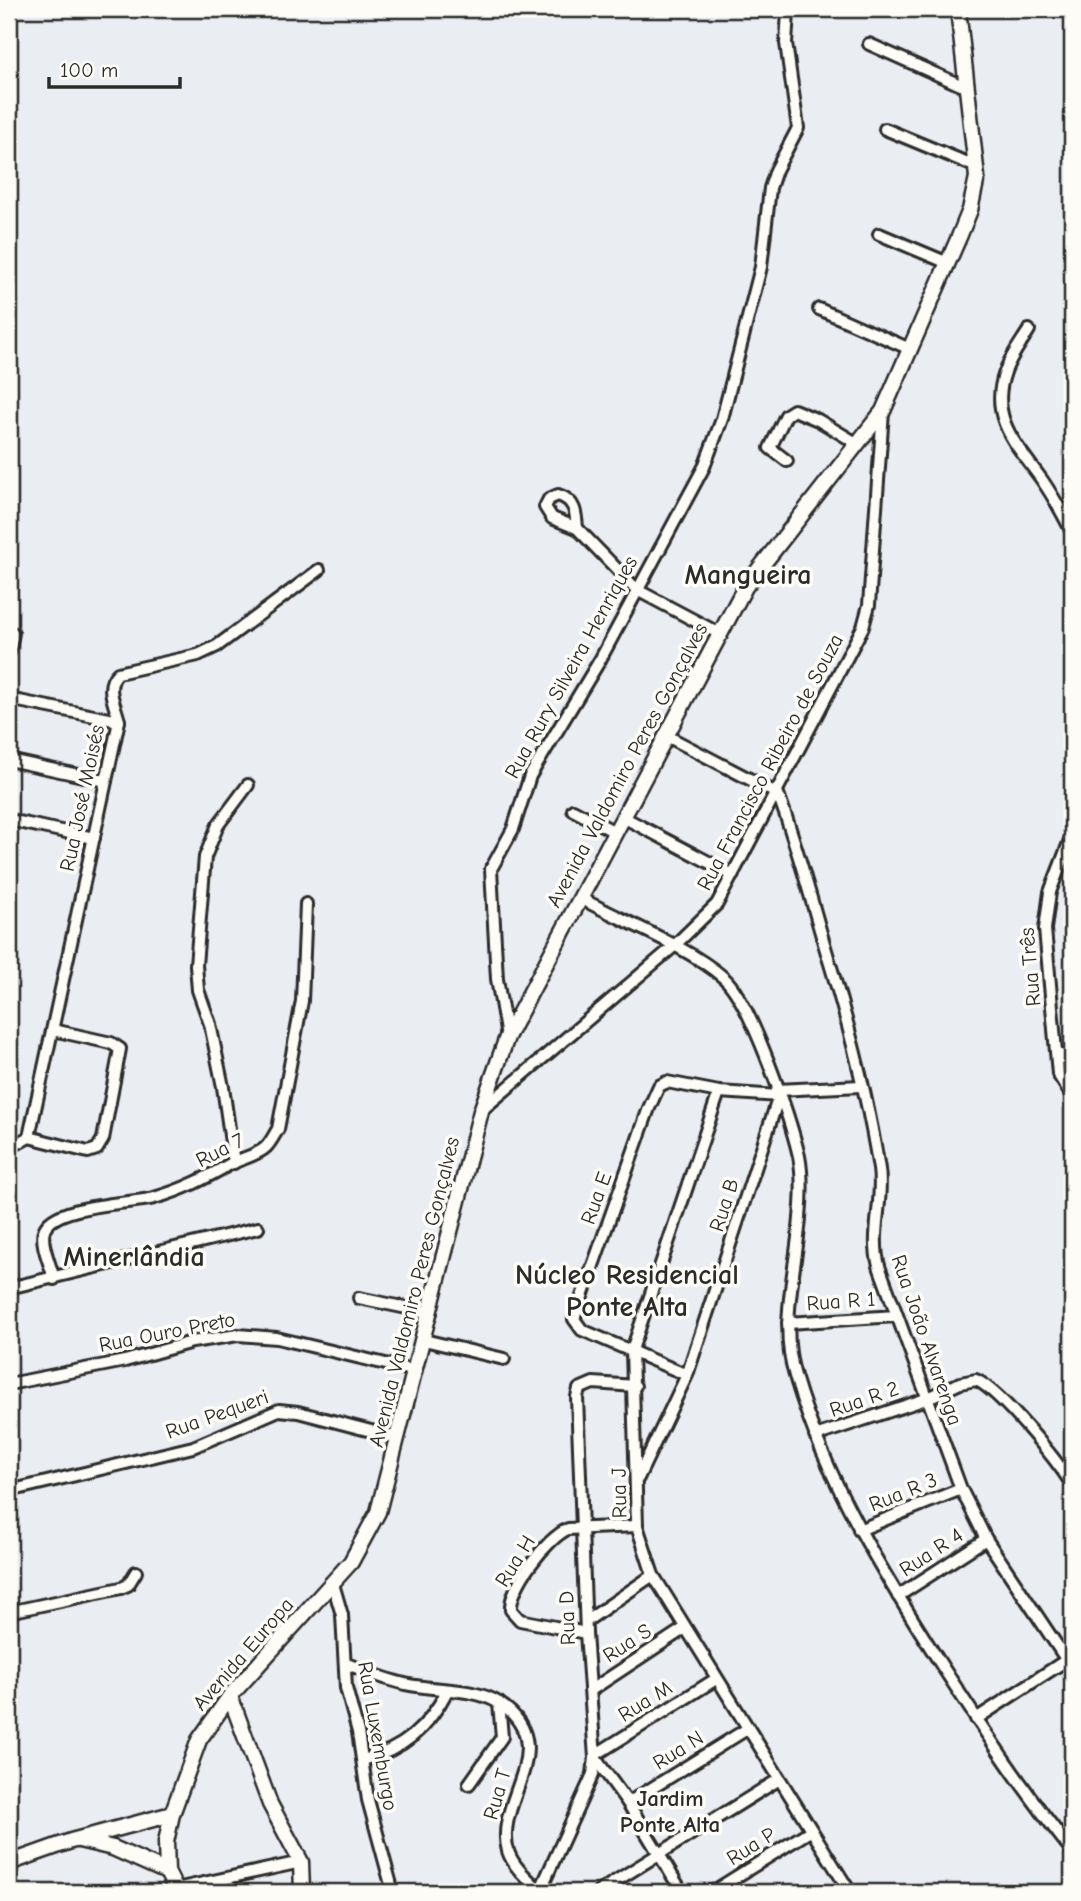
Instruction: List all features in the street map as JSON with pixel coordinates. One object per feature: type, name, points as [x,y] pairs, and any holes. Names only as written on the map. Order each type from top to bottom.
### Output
[{"type":"street","name":"Avenida Valdomiro Peres Gonçalves","points":[[383,1498],[481,1111],[507,1037],[745,587],[883,411],[970,210],[976,190],[977,167],[965,87],[958,9]]},
{"type":"street","name":"Rua Rury Silveira Henriques","points":[[507,1037],[497,979],[492,869],[513,829],[530,776],[600,660],[704,467],[722,419],[761,267],[770,188],[798,128],[786,43],[789,10]]},
{"type":"street","points":[[869,44],[965,87]]},
{"type":"street","points":[[885,129],[977,167]]},
{"type":"street","points":[[879,234],[948,262]]},
{"type":"street","points":[[819,309],[910,349]]},
{"type":"street","points":[[1029,330],[1006,369],[1002,382],[1003,409],[1009,437],[1044,483],[1072,532]]},
{"type":"street","points":[[787,461],[770,447],[786,415],[794,410],[818,420],[858,444]]},
{"type":"street","name":"Rua Francisco Ribeiro de Souza","points":[[481,1111],[706,918],[733,875],[863,627],[870,594],[883,411]]},
{"type":"street","points":[[577,528],[637,590],[720,634]]},
{"type":"street","name":"Rua José Moisés","points":[[29,1137],[119,720],[110,685],[118,673],[198,655],[218,646],[319,570]]},
{"type":"street","points":[[9,653],[13,633]]},
{"type":"street","points":[[9,699],[119,720]]},
{"type":"street","points":[[665,735],[778,793]]},
{"type":"street","points":[[9,760],[106,781]]},
{"type":"street","points":[[234,1163],[223,1087],[210,1024],[198,990],[196,965],[205,857],[218,825],[248,785]]},
{"type":"street","name":"Rua João Alvarenga","points":[[778,793],[798,847],[844,1004],[879,1170],[881,1203],[876,1258],[961,1489],[986,1539],[1070,1663]]},
{"type":"street","points":[[573,810],[615,832]]},
{"type":"street","points":[[623,817],[733,875]]},
{"type":"street","points":[[9,820],[94,838]]},
{"type":"street","name":"Rua Três","points":[[1072,835],[1054,878],[1045,916],[1046,959],[1059,1078],[1072,1096]]},
{"type":"street","points":[[580,898],[707,966],[735,989],[778,1093],[799,1156],[802,1188],[788,1323],[788,1349],[815,1436],[859,1530],[898,1596],[1036,1808],[1072,1851]]},
{"type":"street","name":"Rua 7","points":[[54,1279],[43,1236],[46,1227],[82,1209],[120,1201],[150,1199],[202,1182],[263,1150],[278,1129],[302,1001],[306,904]]},
{"type":"street","points":[[9,1148],[29,1137],[88,1152],[97,1149],[103,1139],[120,1049],[111,1043],[53,1030]]},
{"type":"street","points":[[1057,1053],[1072,1062]]},
{"type":"street","points":[[491,1082],[506,1089]]},
{"type":"street","name":"Rua E","points":[[687,1375],[582,1330],[576,1325],[574,1315],[659,1086],[673,1082],[719,1092],[778,1093],[861,1086]]},
{"type":"street","name":"Rua J","points":[[719,1092],[632,1350],[638,1526],[653,1575],[778,1780],[848,1888]]},
{"type":"street","name":"Rua B","points":[[638,1478],[687,1375],[778,1093]]},
{"type":"street","points":[[9,1288],[258,1228]]},
{"type":"street","points":[[359,1298],[431,1313]]},
{"type":"street","name":"Rua R 1","points":[[788,1323],[896,1316]]},
{"type":"street","name":"Rua Ouro Preto","points":[[9,1384],[125,1361],[192,1342],[238,1335],[277,1338],[415,1371]]},
{"type":"street","points":[[424,1340],[504,1359]]},
{"type":"street","name":"Rua R 2","points":[[815,1436],[926,1399],[966,1381],[981,1382],[1045,1446],[1072,1485]]},
{"type":"street","name":"Rua D","points":[[540,1892],[593,1774],[595,1757],[581,1529],[577,1405],[579,1389],[593,1383],[635,1386]]},
{"type":"street","name":"Rua Pequeri","points":[[9,1491],[193,1447],[279,1410],[298,1412],[398,1438]]},
{"type":"street","name":"Rua R 3","points":[[859,1530],[961,1489]]},
{"type":"street","name":"Avenida Europa","points":[[176,1891],[167,1872],[166,1842],[172,1814],[199,1740],[230,1696],[333,1584],[364,1543],[383,1498]]},
{"type":"street","name":"Rua H","points":[[586,1633],[520,1620],[513,1615],[511,1605],[524,1576],[550,1541],[568,1529],[638,1526]]},
{"type":"street","name":"Rua R 4","points":[[898,1596],[986,1539]]},
{"type":"street","points":[[9,1612],[121,1588],[128,1585],[136,1572]]},
{"type":"street","points":[[588,1620],[653,1575]]},
{"type":"street","name":"Rua Luxemburgo","points":[[333,1584],[342,1615],[346,1688],[363,1760],[368,1800],[393,1892]]},
{"type":"street","name":"Rua S","points":[[591,1690],[685,1628]]},
{"type":"street","points":[[345,1662],[404,1684],[478,1695],[499,1703]]},
{"type":"street","points":[[976,1718],[1070,1663]]},
{"type":"street","name":"Rua M","points":[[595,1757],[716,1679]]},
{"type":"street","points":[[363,1760],[393,1751],[409,1741],[426,1725],[447,1692]]},
{"type":"street","points":[[230,1696],[270,1804],[301,1862],[302,1892]]},
{"type":"street","name":"Rua T","points":[[469,1784],[502,1737],[499,1703]]},
{"type":"street","name":"Rua T","points":[[499,1703],[519,1724],[526,1746],[524,1775],[506,1821],[508,1853],[540,1892]]},
{"type":"street","name":"Rua N","points":[[628,1803],[747,1729]]},
{"type":"street","points":[[595,1757],[628,1803],[682,1892]]},
{"type":"street","points":[[598,1892],[778,1780]]},
{"type":"street","points":[[9,1863],[71,1840],[172,1814]]},
{"type":"street","points":[[113,1829],[110,1837],[113,1848]]},
{"type":"street","name":"Rua P","points":[[712,1892],[810,1831]]},
{"type":"street","points":[[71,1840],[90,1841],[113,1848],[167,1872]]},
{"type":"street","points":[[176,1891],[301,1862]]},
{"type":"street","points":[[833,1892],[848,1888]]},
{"type":"district","name":"Mangueira","points":[[748,575]]},
{"type":"district","name":"Minerlândia","points":[[134,1257]]},
{"type":"district","name":"Núcleo Residencial Ponte Alta","points":[[627,1291]]},
{"type":"district","name":"Jardim Ponte Alta","points":[[670,1811]]}]
